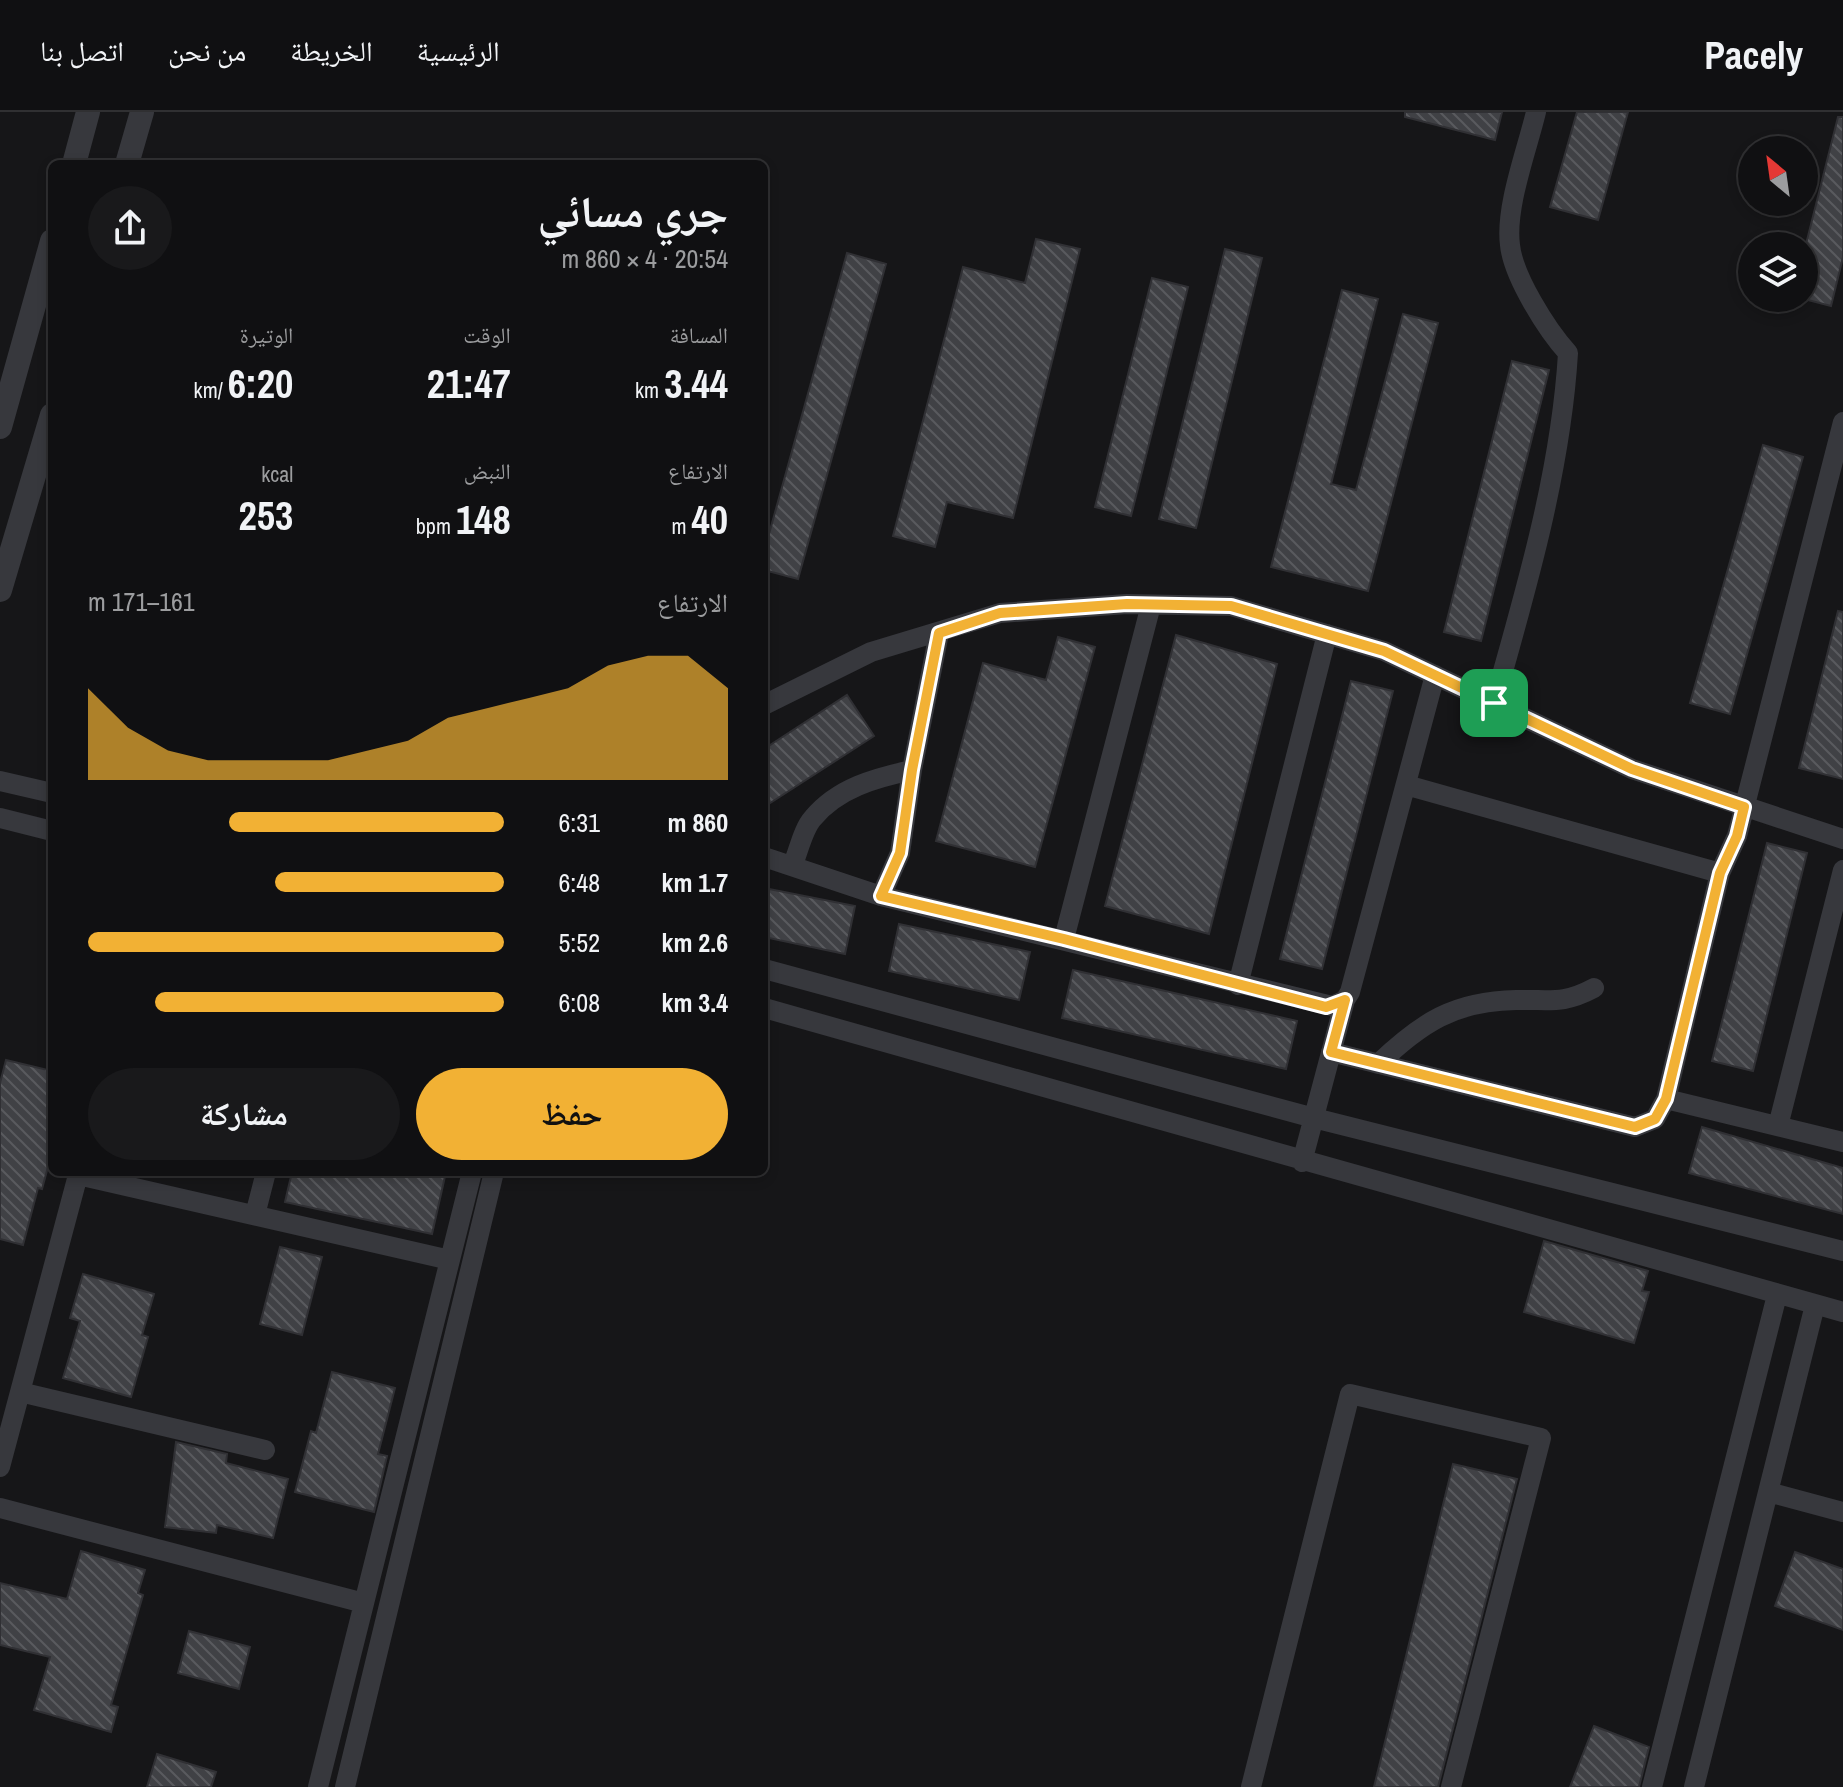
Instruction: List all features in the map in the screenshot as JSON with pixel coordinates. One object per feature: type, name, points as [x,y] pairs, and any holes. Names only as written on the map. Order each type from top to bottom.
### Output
[{"type":"street","points":[[75,160],[88,112]]},
{"type":"street","points":[[128,160],[142,112]]},
{"type":"street","points":[[1494,703],[1522,606],[1565,394],[1568,353],[1540,319],[1510,246],[1513,206],[1536,112]]},
{"type":"street","points":[[0,427],[48,255]]},
{"type":"street","points":[[1331,1052],[1635,1127],[1655,1119],[1666,1099],[1720,873],[1737,836],[1843,422]]},
{"type":"street","points":[[0,590],[48,428]]},
{"type":"street","points":[[768,703],[871,652],[1000,613],[1151,605],[1231,606],[1384,651],[1632,769],[1843,839]]},
{"type":"street","points":[[1064,939],[1151,605]]},
{"type":"street","points":[[881,896],[900,853],[912,770],[939,633]]},
{"type":"street","points":[[1238,985],[1327,634]]},
{"type":"street","points":[[1302,1162],[1435,675]]},
{"type":"street","points":[[793,864],[811,819],[841,795],[868,779],[912,770]]},
{"type":"street","points":[[0,781],[48,792]]},
{"type":"street","points":[[1406,785],[1720,873]]},
{"type":"street","points":[[0,818],[48,830]]},
{"type":"street","points":[[768,858],[881,896],[1064,939],[1326,1007],[1345,1000]]},
{"type":"street","points":[[1778,1126],[1843,870]]},
{"type":"street","points":[[768,970],[1314,1118],[1843,1251]]},
{"type":"street","points":[[1378,1064],[1427,1021],[1449,1012],[1516,1000],[1547,1003],[1573,1000],[1594,988]]},
{"type":"street","points":[[768,1009],[1843,1312]]},
{"type":"street","points":[[1666,1099],[1843,1142]]},
{"type":"street","points":[[0,1467],[78,1176]]},
{"type":"street","points":[[82,1176],[450,1260]]},
{"type":"street","points":[[255,1215],[265,1176]]},
{"type":"street","points":[[318,1787],[471,1176]]},
{"type":"street","points":[[345,1787],[493,1176]]},
{"type":"street","points":[[1652,1787],[1777,1295]]},
{"type":"street","points":[[1694,1787],[1815,1305]]},
{"type":"street","points":[[20,1392],[265,1450]]},
{"type":"street","points":[[1251,1787],[1350,1394],[1541,1438],[1451,1787]]},
{"type":"street","points":[[1768,1492],[1843,1512]]},
{"type":"street","points":[[0,1508],[364,1603]]},
{"type":"building","points":[[1405,112],[1502,112],[1495,140],[1405,117]]},
{"type":"building","points":[[1577,112],[1628,112],[1598,220],[1550,207]]},
{"type":"building","points":[[1838,117],[1843,117],[1843,257],[1831,306],[1818,303],[1818,232],[1809,232],[1813,216],[1818,216],[1818,196]]},
{"type":"building","points":[[1036,239],[1080,249],[1013,518],[947,502],[935,547],[893,536],[963,267],[1025,283]]},
{"type":"building","points":[[1225,249],[1262,258],[1196,528],[1159,519]]},
{"type":"building","points":[[847,253],[886,264],[798,579],[768,571],[768,538]]},
{"type":"building","points":[[1152,278],[1188,287],[1131,516],[1095,507]]},
{"type":"building","points":[[1342,290],[1378,299],[1331,484],[1356,490],[1403,314],[1438,323],[1368,591],[1271,567]]},
{"type":"building","points":[[1512,361],[1549,370],[1481,641],[1444,632]]},
{"type":"building","points":[[1763,445],[1803,457],[1730,714],[1690,703]]},
{"type":"building","points":[[1838,611],[1843,612],[1843,779],[1799,768]]},
{"type":"building","points":[[1176,635],[1277,664],[1209,934],[1105,906]]},
{"type":"building","points":[[1058,637],[1095,647],[1035,867],[936,841],[983,663],[1046,680]]},
{"type":"building","points":[[1351,681],[1393,691],[1322,969],[1280,959]]},
{"type":"building","points":[[847,695],[874,736],[768,804],[768,746]]},
{"type":"building","points":[[1767,843],[1807,853],[1753,1071],[1712,1061]]},
{"type":"building","points":[[768,889],[855,906],[845,954],[768,938]]},
{"type":"building","points":[[899,924],[1030,952],[1019,1000],[889,971]]},
{"type":"building","points":[[1073,970],[1297,1021],[1286,1069],[1062,1018]]},
{"type":"building","points":[[6,1060],[48,1070],[48,1167],[42,1189],[38,1188],[23,1245],[0,1239],[0,1083]]},
{"type":"building","points":[[1702,1127],[1843,1168],[1843,1214],[1689,1173]]},
{"type":"building","points":[[291,1176],[445,1176],[432,1234],[285,1202]]},
{"type":"building","points":[[1544,1241],[1648,1271],[1642,1291],[1649,1292],[1634,1343],[1524,1312]]},
{"type":"building","points":[[280,1247],[322,1257],[302,1335],[260,1324]]},
{"type":"building","points":[[83,1274],[154,1294],[142,1335],[148,1337],[131,1397],[63,1378],[80,1321],[70,1318]]},
{"type":"building","points":[[332,1372],[395,1388],[378,1454],[387,1456],[374,1512],[295,1492],[311,1431],[316,1433]]},
{"type":"building","points":[[176,1442],[227,1454],[226,1463],[288,1479],[273,1538],[217,1525],[216,1533],[165,1527]]},
{"type":"building","points":[[1453,1464],[1517,1479],[1438,1787],[1374,1787]]},
{"type":"building","points":[[81,1551],[145,1570],[138,1593],[143,1595],[111,1705],[118,1707],[111,1732],[34,1710],[50,1657],[0,1645],[0,1583],[67,1599]]},
{"type":"building","points":[[1795,1552],[1843,1569],[1843,1630],[1775,1606]]},
{"type":"building","points":[[189,1631],[250,1647],[239,1689],[178,1673]]},
{"type":"building","points":[[1594,1726],[1649,1747],[1639,1787],[1570,1787]]},
{"type":"building","points":[[157,1754],[216,1772],[211,1787],[147,1787]]},
{"type":"route","points":[[1127,604],[1231,606],[1384,651],[1494,703],[1632,769],[1744,807],[1737,836],[1720,873],[1666,1099],[1655,1119],[1635,1127],[1331,1052],[1345,1000],[1326,1007],[1064,939],[881,896],[900,853],[912,770],[939,633],[1000,613],[1127,604]]}]
